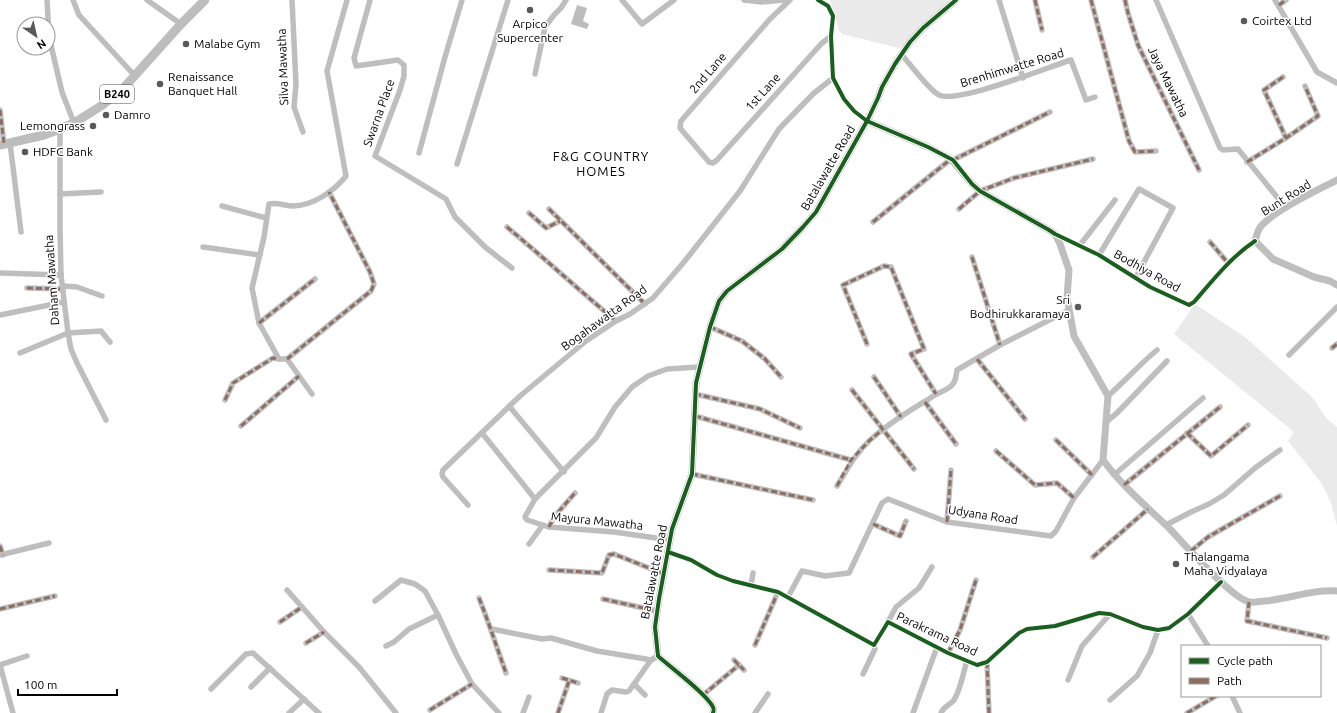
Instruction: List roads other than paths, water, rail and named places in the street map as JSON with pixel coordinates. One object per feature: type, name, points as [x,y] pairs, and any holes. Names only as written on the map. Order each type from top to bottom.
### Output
[{"type":"main road","name":"B240","points":[[4,144],[44,135],[60,129],[74,123],[101,106],[121,91],[181,24],[196,4],[205,0]]},
{"type":"street","points":[[46,0],[49,37],[62,92],[74,123]]},
{"type":"street","points":[[73,0],[79,15],[135,76]]},
{"type":"street","points":[[148,0],[181,24]]},
{"type":"street","name":"Silva Mawatha","points":[[292,0],[296,84],[294,107],[303,132]]},
{"type":"street","points":[[279,359],[259,324],[252,288],[264,237],[269,204],[274,203],[293,206],[308,203],[329,192],[346,176],[327,72],[347,0]]},
{"type":"street","name":"Swarna Place","points":[[370,0],[354,58],[356,66],[398,60],[404,65],[404,76],[400,90],[375,156],[446,199],[455,217],[485,247],[512,268]]},
{"type":"street","points":[[419,153],[462,0]]},
{"type":"street","points":[[457,164],[508,0]]},
{"type":"street","points":[[534,74],[544,28],[566,0]]},
{"type":"street","points":[[622,0],[642,24],[674,0]]},
{"type":"street","points":[[744,0],[761,2],[784,0]]},
{"type":"street","name":"2nd Lane","points":[[713,163],[709,162],[680,128],[681,121],[770,19],[790,0]]},
{"type":"street","points":[[818,0],[828,6],[833,16],[831,36],[833,78],[844,99],[854,111],[867,120],[952,159],[972,184],[980,191],[1055,234],[1060,244],[1068,270],[1067,298],[1074,336],[1108,396],[1103,460],[1114,475],[1234,594],[1250,602],[1278,600],[1326,590],[1337,591]]},
{"type":"street","name":"Batalawatte Road","points":[[654,658],[657,611],[672,529],[692,474],[695,394],[699,367],[719,301],[727,291],[782,249],[804,227],[816,212],[867,120],[882,87],[902,55],[922,28],[956,0]]},
{"type":"street","points":[[999,0],[1023,78]]},
{"type":"street","points":[[1035,0],[1042,30]]},
{"type":"street","points":[[1091,0],[1129,141],[1135,152],[1156,151]]},
{"type":"street","name":"Jaya Mawatha","points":[[1126,0],[1128,13],[1138,45],[1200,170]]},
{"type":"street","points":[[1156,0],[1220,148],[1223,150],[1238,149],[1286,208]]},
{"type":"street","points":[[1286,0],[1277,3],[1317,72],[1337,83]]},
{"type":"street","name":"1st Lane","points":[[713,163],[821,44],[831,36]]},
{"type":"street","name":"Brenhimwatte Road","points":[[902,55],[929,86],[939,95],[953,96],[975,91],[1023,78],[1071,60],[1086,100],[1095,97]]},
{"type":"street","points":[[1283,77],[1264,90],[1286,138]]},
{"type":"street","name":"Bogahawatta Road","points":[[468,506],[443,477],[443,470],[520,396],[586,341],[616,320],[630,314],[653,298],[735,196],[752,173],[779,129],[813,94],[833,78]]},
{"type":"street","points":[[1248,162],[1318,116],[1305,86]]},
{"type":"street","points":[[0,110],[4,144],[21,232]]},
{"type":"street","points":[[873,222],[952,159],[1050,112]]},
{"type":"street","name":"Daham Mawatha","points":[[60,129],[61,275],[68,333],[71,349],[77,363],[106,420]]},
{"type":"street","points":[[959,209],[980,191],[1014,178],[1093,159]]},
{"type":"street","name":"Bunt Road","points":[[1255,241],[1258,230],[1267,221],[1286,208],[1337,180]]},
{"type":"street","points":[[1099,255],[1139,189],[1173,208],[1136,277]]},
{"type":"street","points":[[60,194],[101,192]]},
{"type":"street","points":[[225,400],[233,383],[273,358],[287,359],[371,291],[374,284],[370,272],[329,192]]},
{"type":"street","points":[[1080,245],[1115,200]]},
{"type":"street","points":[[222,206],[266,218]]},
{"type":"street","points":[[549,209],[645,304]]},
{"type":"street","points":[[530,213],[546,228],[560,221]]},
{"type":"street","points":[[507,227],[540,254],[576,288],[616,320]]},
{"type":"street","name":"Bodhiya Road","points":[[1055,234],[1099,255],[1150,287],[1189,305],[1194,302],[1228,263],[1243,249],[1255,241]]},
{"type":"street","points":[[1255,241],[1273,259],[1314,277],[1330,281],[1337,285]]},
{"type":"street","points":[[1210,242],[1228,263]]},
{"type":"street","points":[[203,247],[260,255]]},
{"type":"street","points":[[972,257],[1000,346]]},
{"type":"street","points":[[867,344],[843,285],[884,266],[891,267],[924,349],[911,354],[936,394]]},
{"type":"street","points":[[0,273],[61,275]]},
{"type":"street","points":[[259,324],[315,280]]},
{"type":"street","points":[[27,288],[77,287],[102,296]]},
{"type":"street","points":[[0,315],[64,302]]},
{"type":"street","points":[[1290,355],[1337,307]]},
{"type":"street","points":[[838,486],[852,460],[869,441],[882,430],[936,394],[951,387],[956,380],[957,370],[1069,310]]},
{"type":"street","points":[[710,327],[742,341],[765,359],[781,377]]},
{"type":"street","points":[[20,353],[68,333],[101,331],[110,342]]},
{"type":"street","points":[[1108,396],[1157,350]]},
{"type":"street","points":[[287,359],[312,394]]},
{"type":"street","points":[[977,359],[1025,419]]},
{"type":"street","points":[[1106,422],[1117,413],[1167,361]]},
{"type":"street","name":"Mayura Mawatha","points":[[670,540],[614,532],[549,528],[525,518],[535,499],[564,472],[596,438],[615,407],[632,387],[648,376],[667,368],[699,367]]},
{"type":"street","points":[[241,426],[299,376]]},
{"type":"street","points":[[874,377],[902,417]]},
{"type":"street","points":[[852,390],[914,469]]},
{"type":"street","points":[[695,394],[760,409],[800,428]]},
{"type":"street","points":[[1114,475],[1203,398]]},
{"type":"street","points":[[925,402],[956,444]]},
{"type":"street","points":[[509,406],[564,472]]},
{"type":"street","points":[[1124,485],[1220,407]]},
{"type":"street","points":[[695,416],[852,460]]},
{"type":"street","points":[[1188,433],[1211,456],[1248,425]]},
{"type":"street","points":[[482,433],[535,499]]},
{"type":"street","points":[[1056,440],[1092,475]]},
{"type":"street","points":[[1166,525],[1224,495],[1255,468],[1280,450]]},
{"type":"street","points":[[996,451],[1035,485],[1057,483],[1074,498]]},
{"type":"street","name":"Udyana Road","points":[[788,597],[802,571],[825,576],[849,573],[882,503],[888,499],[947,522],[1051,536],[1056,531],[1074,498],[1103,460]]},
{"type":"street","points":[[947,522],[951,470]]},
{"type":"street","points":[[692,474],[813,500]]},
{"type":"street","points":[[549,528],[554,517],[575,493]]},
{"type":"street","points":[[1191,551],[1208,537],[1280,496]]},
{"type":"street","points":[[1093,556],[1148,509]]},
{"type":"street","points":[[873,524],[900,536],[906,521]]},
{"type":"street","points":[[529,544],[542,526]]},
{"type":"street","points":[[0,546],[2,555],[49,543]]},
{"type":"street","points":[[668,552],[691,560],[717,575],[733,582],[778,592],[874,645]]},
{"type":"street","points":[[549,570],[602,573],[609,555],[614,554],[664,574]]},
{"type":"street","points":[[888,622],[896,607],[919,588],[932,567]]},
{"type":"street","points":[[751,585],[753,573]]},
{"type":"street","points":[[375,601],[401,580],[414,584],[425,591],[438,614],[456,654],[472,684],[499,713]]},
{"type":"street","points":[[948,653],[960,630],[976,580]]},
{"type":"street","points":[[1110,700],[1137,676],[1150,653],[1158,630],[1169,628],[1188,614],[1221,582]]},
{"type":"street","points":[[287,590],[324,632],[359,667],[396,713]]},
{"type":"street","points":[[755,645],[778,592]]},
{"type":"street","points":[[0,609],[55,596]]},
{"type":"street","points":[[479,598],[492,629],[493,639],[506,673]]},
{"type":"street","points":[[603,599],[657,611]]},
{"type":"street","points":[[1250,602],[1247,621],[1327,638]]},
{"type":"street","points":[[280,622],[302,607]]},
{"type":"street","name":"Parakrama Road","points":[[863,674],[874,649],[874,645],[888,622],[948,653],[977,665],[987,662],[1019,633],[1027,629],[1055,626],[1099,613],[1110,614],[1143,627],[1158,630]]},
{"type":"street","points":[[386,646],[394,642],[409,629],[438,614]]},
{"type":"street","points":[[1068,680],[1082,646],[1110,614]]},
{"type":"street","points":[[1188,614],[1207,645]]},
{"type":"street","points":[[492,629],[542,640],[551,638],[597,651],[654,658],[703,695],[711,705],[714,713]]},
{"type":"street","points":[[306,643],[324,632]]},
{"type":"street","points":[[913,713],[937,647]]},
{"type":"street","points":[[211,689],[246,654],[253,652],[319,713]]},
{"type":"street","points":[[13,713],[0,665],[27,656]]},
{"type":"street","points":[[601,713],[607,694],[612,690],[629,691],[654,658]]},
{"type":"street","points":[[734,660],[744,670]]},
{"type":"street","points":[[941,713],[942,710],[954,700],[958,692],[967,661]]},
{"type":"street","points":[[987,662],[989,713]]},
{"type":"street","points":[[703,695],[739,665]]},
{"type":"street","points":[[251,687],[270,668]]},
{"type":"street","points":[[562,678],[578,683]]},
{"type":"street","points":[[558,713],[569,681]]},
{"type":"street","points":[[430,710],[472,684]]},
{"type":"street","points":[[634,684],[645,695]]},
{"type":"street","points":[[754,713],[768,694]]},
{"type":"street","points":[[523,713],[528,697]]},
{"type":"street","points":[[1187,713],[1214,697]]},
{"type":"street","points":[[1232,697],[1240,713]]},
{"type":"street","points":[[289,713],[304,699]]},
{"type":"place","name":"Arpico Supercenter","points":[[530,10]]},
{"type":"place","name":"Coirtex Ltd","points":[[1244,21]]},
{"type":"place","name":"Malabe Gym","points":[[186,44]]},
{"type":"place","name":"Renaissance Banquet Hall","points":[[160,84]]},
{"type":"place","name":"Damro","points":[[106,115]]},
{"type":"place","name":"Lemongrass","points":[[93,126]]},
{"type":"place","name":"HDFC Bank","points":[[25,152]]},
{"type":"place","name":"Sri Bodhirukkaramaya","points":[[1078,307]]},
{"type":"place","name":"Thalangama Maha Vidyalaya","points":[[1176,564]]},
{"type":"district","name":"F&G COUNTRY HOMES","points":[[601,164]]}]
